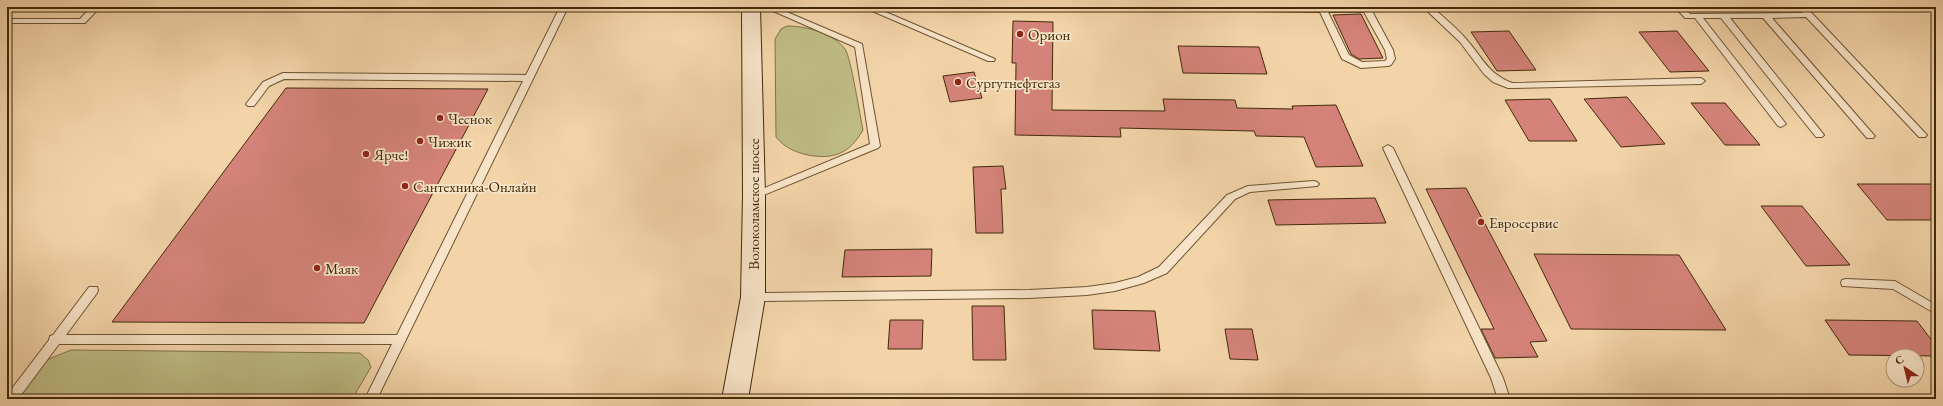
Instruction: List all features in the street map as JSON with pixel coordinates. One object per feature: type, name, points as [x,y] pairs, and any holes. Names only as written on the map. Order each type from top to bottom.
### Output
[{"type":"main road","name":"Волоколамское шоссе","points":[[735,399],[753,297],[754,196],[751,7]]},
{"type":"lane","points":[[7,21],[82,21],[96,7]]},
{"type":"lane","points":[[371,399],[564,7]]},
{"type":"lane","points":[[754,196],[875,146],[859,46],[768,7]]},
{"type":"lane","points":[[866,7],[991,60]]},
{"type":"lane","points":[[1138,7],[1367,10],[1382,7]]},
{"type":"lane","points":[[1427,7],[1463,40],[1487,72],[1496,80],[1511,86],[1701,81]]},
{"type":"lane","points":[[1679,7],[1688,16],[1809,15]]},
{"type":"lane","points":[[1801,7],[1922,135]]},
{"type":"lane","points":[[1323,9],[1345,57],[1361,65],[1388,63],[1391,59],[1389,50],[1367,10]]},
{"type":"lane","points":[[1697,16],[1781,124]]},
{"type":"lane","points":[[1724,16],[1820,135]]},
{"type":"lane","points":[[1766,16],[1870,136]]},
{"type":"lane","points":[[251,104],[266,84],[283,76],[529,78]]},
{"type":"lane","points":[[1388,148],[1498,378],[1504,399]]},
{"type":"lane","points":[[753,297],[1078,292],[1130,284],[1152,276],[1163,270],[1231,197],[1248,189],[1314,184]]},
{"type":"lane","points":[[1846,283],[1895,285],[1936,310]]},
{"type":"lane","points":[[11,399],[54,339],[93,290]]},
{"type":"lane","points":[[54,339],[400,340]]},
{"type":"shaded area","points":[[787,26],[802,27],[819,32],[834,39],[845,49],[853,75],[863,130],[853,144],[840,153],[826,156],[808,155],[790,149],[776,137],[775,39],[781,29]]},
{"type":"shaded area","points":[[71,350],[360,353],[368,360],[371,367],[354,396],[346,399],[26,399],[22,396],[22,391],[44,361]]},
{"type":"building","points":[[1361,14],[1383,58],[1359,59],[1351,54],[1333,15]]},
{"type":"building","points":[[1013,21],[1053,22],[1052,110],[1165,111],[1163,99],[1235,100],[1237,108],[1293,109],[1292,106],[1336,105],[1363,166],[1316,167],[1304,137],[1256,136],[1254,131],[1120,128],[1121,137],[1015,135],[1016,63],[1012,63]]},
{"type":"building","points":[[1509,31],[1536,70],[1497,71],[1471,32]]},
{"type":"building","points":[[1677,31],[1709,71],[1670,72],[1639,32]]},
{"type":"building","points":[[1178,46],[1259,47],[1267,74],[1183,73]]},
{"type":"building","points":[[974,72],[982,98],[950,102],[943,76]]},
{"type":"building","points":[[286,88],[488,89],[364,323],[112,322]]},
{"type":"building","points":[[1627,97],[1665,144],[1621,147],[1584,99]]},
{"type":"building","points":[[1550,99],[1577,141],[1529,141],[1505,100]]},
{"type":"building","points":[[1691,103],[1725,103],[1760,145],[1725,145]]},
{"type":"building","points":[[1003,166],[1006,189],[1001,189],[1003,233],[976,233],[973,167]]},
{"type":"building","points":[[1857,184],[1936,184],[1936,220],[1887,220]]},
{"type":"building","points":[[1466,188],[1547,341],[1530,342],[1538,357],[1495,358],[1481,329],[1494,329],[1426,189]]},
{"type":"building","points":[[1375,198],[1386,223],[1276,225],[1268,200]]},
{"type":"building","points":[[1761,206],[1802,206],[1850,265],[1806,266]]},
{"type":"building","points":[[932,249],[931,276],[842,277],[845,250]]},
{"type":"building","points":[[1534,254],[1679,255],[1726,330],[1571,329]]},
{"type":"building","points":[[972,306],[1004,306],[1006,360],[973,360]]},
{"type":"building","points":[[1092,310],[1155,311],[1160,351],[1094,349]]},
{"type":"building","points":[[890,320],[923,320],[922,349],[888,349]]},
{"type":"building","points":[[1825,320],[1917,321],[1936,346],[1936,356],[1925,356],[1925,348],[1885,348],[1885,355],[1849,355]]},
{"type":"building","points":[[1225,329],[1252,329],[1258,360],[1230,359]]},
{"type":"place","name":"Орион","points":[[1020,34]]},
{"type":"place","name":"Сургутнефтегаз","points":[[958,82]]},
{"type":"place","name":"Чеснок","points":[[440,118]]},
{"type":"place","name":"Чижик","points":[[420,141]]},
{"type":"place","name":"Ярче!","points":[[366,154]]},
{"type":"place","name":"Сантехника-Онлайн","points":[[405,186]]},
{"type":"place","name":"Евросервис","points":[[1481,222]]},
{"type":"place","name":"Маяк","points":[[317,268]]}]
